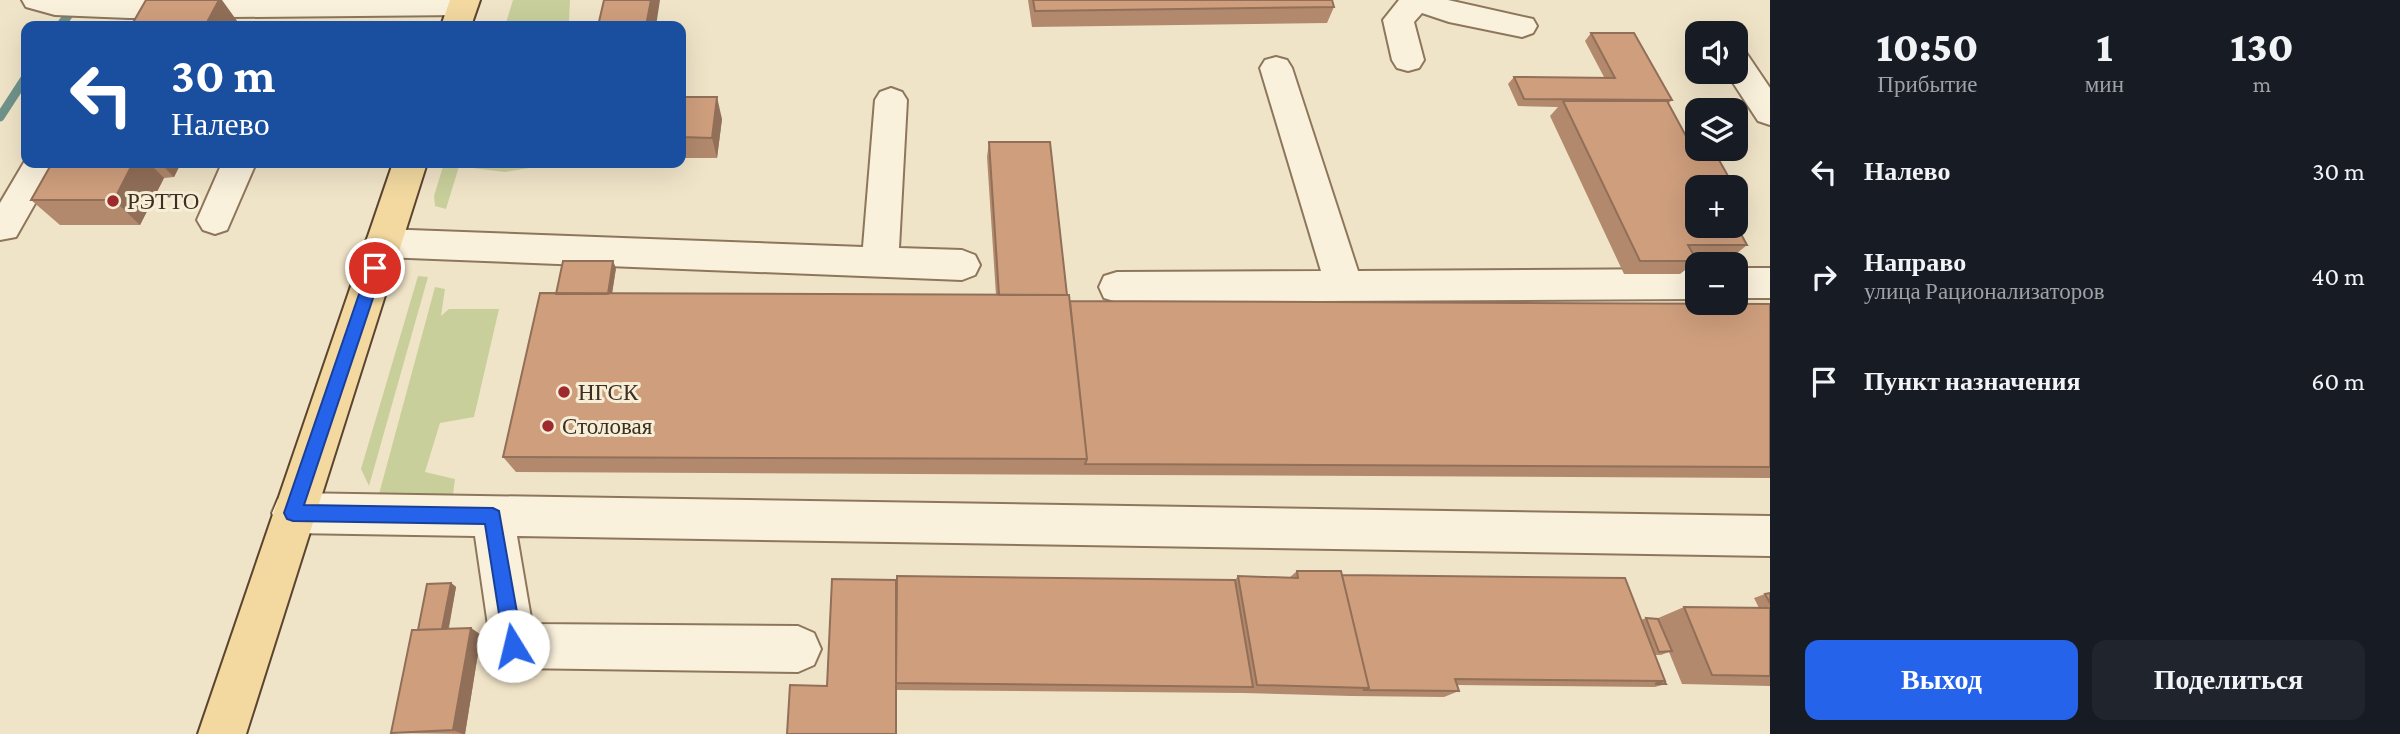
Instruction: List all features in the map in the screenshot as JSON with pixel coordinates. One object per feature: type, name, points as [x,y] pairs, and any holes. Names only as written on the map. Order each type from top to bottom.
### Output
[{"type":"main road","points":[[222,734],[409,168]]},
{"type":"lane","points":[[37,0],[124,17],[302,16],[461,10]]},
{"type":"lane","points":[[1408,60],[1398,20],[1418,0],[1449,12],[1522,26]]},
{"type":"lane","points":[[1276,68],[1344,285]]},
{"type":"lane","points":[[1748,80],[1770,113]]},
{"type":"lane","points":[[880,262],[891,100]]},
{"type":"lane","points":[[4,227],[38,168]]},
{"type":"lane","points":[[215,220],[237,168]]},
{"type":"lane","points":[[383,243],[962,265]]},
{"type":"lane","points":[[1748,283],[1770,283]]},
{"type":"lane","points":[[1117,287],[1685,284]]},
{"type":"lane","points":[[293,513],[1770,536]]},
{"type":"lane","points":[[493,516],[513,646],[798,649]]},
{"type":"green space","points":[[513,0],[570,0],[569,21],[507,21]]},
{"type":"green space","points":[[442,168],[458,168],[446,209],[435,206],[434,196]]},
{"type":"green space","points":[[472,168],[529,168],[505,172]]},
{"type":"green space","points":[[418,276],[428,277],[369,486],[361,469]]},
{"type":"green space","points":[[435,287],[445,289],[441,316],[449,309],[499,309],[474,417],[440,423],[425,472],[455,479],[452,502],[392,500],[379,494]]},
{"type":"building","points":[[146,0],[219,0],[208,21],[134,21]]},
{"type":"building","points":[[604,0],[651,0],[647,21],[599,21]]},
{"type":"building","points":[[1033,0],[1332,0],[1334,7],[1035,11]]},
{"type":"building","points":[[1591,33],[1634,33],[1672,100],[1524,99],[1514,77],[1615,78]]},
{"type":"building","points":[[686,97],[717,97],[712,138],[686,137]]},
{"type":"building","points":[[1563,101],[1667,101],[1685,134],[1685,161],[1720,161],[1727,175],[1685,175],[1685,238],[1743,238],[1747,245],[1688,245],[1692,252],[1685,252],[1685,261],[1640,261]]},
{"type":"building","points":[[989,142],[1050,142],[1067,295],[999,295]]},
{"type":"building","points":[[49,168],[130,168],[114,200],[31,200]]},
{"type":"building","points":[[563,261],[613,261],[608,294],[556,294]]},
{"type":"building","points":[[540,293],[1069,295],[1087,459],[503,457]]},
{"type":"building","points":[[1070,301],[1685,304],[1685,315],[1748,315],[1748,304],[1770,304],[1770,467],[1085,464],[1087,459]]},
{"type":"building","points":[[1297,571],[1341,571],[1369,688],[1257,685],[1238,576],[1298,578]]},
{"type":"building","points":[[1342,575],[1625,578],[1665,681],[1455,679],[1459,691],[1363,690],[1369,688]]},
{"type":"building","points":[[897,576],[1235,580],[1253,687],[896,683]]},
{"type":"building","points":[[832,579],[896,580],[896,734],[787,734],[790,685],[827,686]]},
{"type":"building","points":[[451,583],[442,629],[418,630],[427,584]]},
{"type":"building","points":[[1684,607],[1770,608],[1770,676],[1712,675]]},
{"type":"building","points":[[1646,618],[1658,619],[1672,651],[1659,652]]},
{"type":"building","points":[[471,628],[453,730],[391,733],[412,630]]},
{"type":"waterway","points":[[64,21],[80,0]]},
{"type":"waterway","points":[[0,117],[21,85]]},
{"type":"place","name":"РЭТТО","points":[[113,201]]},
{"type":"place","name":"НГСК","points":[[564,392]]},
{"type":"place","name":"Столовая","points":[[548,426]]},
{"type":"route","points":[[375,268],[293,513],[493,516],[513,646]]}]
